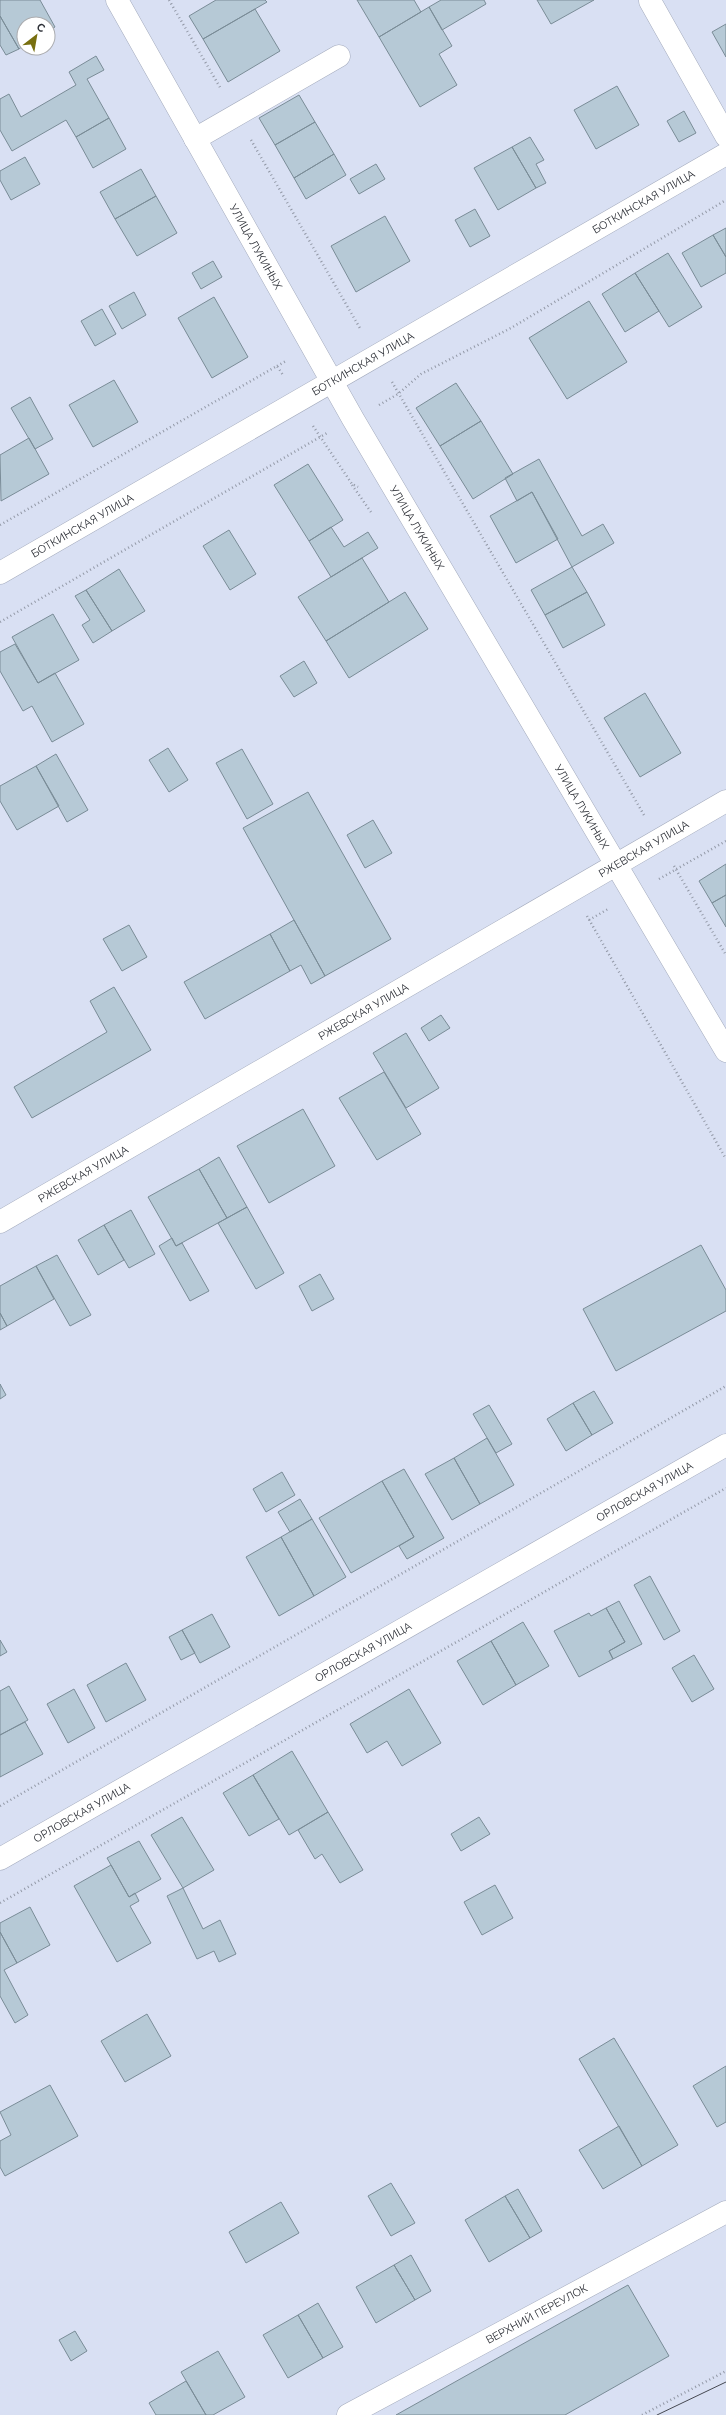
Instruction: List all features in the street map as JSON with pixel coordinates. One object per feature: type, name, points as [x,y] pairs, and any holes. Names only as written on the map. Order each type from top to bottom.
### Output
[{"type":"street","name":"УЛИЦА ЛУКИНЫХ","points":[[117,0],[333,382],[726,1051]]},
{"type":"street","points":[[650,1],[726,136]]},
{"type":"street","points":[[195,139],[339,56]]},
{"type":"street","name":"БОТКИНСКАЯ УЛИЦА","points":[[0,573],[377,357],[726,154]]},
{"type":"street","name":"РЖЕВСКАЯ УЛИЦА","points":[[0,1222],[726,801]]},
{"type":"street","name":"ОРЛОВСКАЯ УЛИЦА","points":[[0,1859],[726,1445]]},
{"type":"street","name":"ВЕРХНИЙ ПЕРЕУЛОК","points":[[348,2415],[726,2212]]},
{"type":"path","points":[[169,0],[726,955]]},
{"type":"path","points":[[0,525],[277,366],[320,437]]},
{"type":"path","points":[[572,890],[726,1159]]},
{"type":"path","points":[[0,1806],[726,1386]]},
{"type":"path","points":[[0,1902],[726,1488]]},
{"type":"path","points":[[642,2415],[726,2371]]},
{"type":"building","points":[[0,0],[40,0],[49,16],[16,16],[16,44],[0,16]]},
{"type":"building","points":[[216,0],[265,0],[267,2],[203,39],[189,16]]},
{"type":"building","points":[[357,0],[414,0],[421,12],[379,37]]},
{"type":"building","points":[[441,0],[484,0],[486,4],[442,30],[429,7]]},
{"type":"building","points":[[537,0],[594,0],[551,24]]},
{"type":"building","points":[[429,7],[452,46],[439,54],[457,85],[420,107],[379,37]]},
{"type":"building","points":[[255,9],[280,51],[228,82],[203,39]]},
{"type":"building","points":[[0,16],[16,44],[16,50],[6,55],[0,45]]},
{"type":"building","points":[[726,24],[726,57],[712,32]]},
{"type":"building","points":[[96,56],[104,70],[87,79],[109,118],[76,137],[66,120],[12,151],[0,130],[0,99],[9,94],[21,117],[76,85],[69,72]]},
{"type":"building","points":[[617,86],[639,125],[596,149],[574,110]]},
{"type":"building","points":[[299,95],[315,122],[275,145],[259,118]]},
{"type":"building","points":[[684,111],[696,133],[679,142],[667,121]]},
{"type":"building","points":[[109,118],[126,149],[93,168],[76,137]]},
{"type":"building","points":[[315,122],[334,154],[294,178],[275,145]]},
{"type":"building","points":[[530,137],[544,160],[536,164],[546,183],[536,188],[512,147]]},
{"type":"building","points":[[512,147],[536,188],[498,210],[474,168]]},
{"type":"building","points":[[334,154],[346,175],[306,199],[294,178]]},
{"type":"building","points":[[25,157],[40,184],[11,200],[0,180],[0,171]]},
{"type":"building","points":[[376,164],[385,179],[359,194],[350,179]]},
{"type":"building","points":[[141,169],[156,196],[115,219],[100,192]]},
{"type":"building","points":[[156,196],[177,233],[137,256],[115,219]]},
{"type":"building","points":[[475,209],[490,236],[470,247],[455,220]]},
{"type":"building","points":[[385,216],[410,261],[356,292],[331,246]]},
{"type":"building","points":[[726,228],[726,257],[713,235]]},
{"type":"building","points":[[713,235],[726,257],[726,273],[701,287],[682,253]]},
{"type":"building","points":[[668,253],[702,307],[669,327],[635,273]]},
{"type":"building","points":[[213,261],[222,277],[201,289],[192,273]]},
{"type":"building","points":[[635,273],[659,311],[625,332],[602,294]]},
{"type":"building","points":[[134,292],[146,315],[122,329],[109,306]]},
{"type":"building","points":[[214,297],[248,357],[212,378],[178,318]]},
{"type":"building","points":[[589,301],[627,362],[567,399],[529,338]]},
{"type":"building","points":[[102,309],[116,334],[95,346],[81,321]]},
{"type":"building","points":[[114,380],[138,422],[93,447],[69,405]]},
{"type":"building","points":[[456,383],[481,421],[440,446],[416,408]]},
{"type":"building","points":[[30,397],[53,439],[35,449],[11,408]]},
{"type":"building","points":[[481,421],[513,474],[473,499],[440,446]]},
{"type":"building","points":[[29,438],[49,474],[1,501],[0,455]]},
{"type":"building","points":[[539,459],[582,536],[603,524],[614,543],[572,567],[532,492],[517,501],[505,478]]},
{"type":"building","points":[[308,464],[343,520],[309,541],[274,485]]},
{"type":"building","points":[[532,492],[558,539],[516,563],[490,516]]},
{"type":"building","points":[[331,527],[344,547],[368,532],[378,548],[331,577],[309,541]]},
{"type":"building","points":[[229,530],[256,574],[230,590],[203,546]]},
{"type":"building","points":[[362,558],[389,602],[326,641],[298,597]]},
{"type":"building","points":[[572,567],[587,592],[545,615],[531,590]]},
{"type":"building","points":[[119,569],[145,611],[112,631],[86,590]]},
{"type":"building","points":[[86,590],[112,631],[93,643],[82,625],[90,620],[75,596]]},
{"type":"building","points":[[405,592],[428,629],[349,678],[326,641]]},
{"type":"building","points":[[587,592],[605,625],[563,648],[545,615]]},
{"type":"building","points":[[53,614],[79,660],[38,683],[12,637]]},
{"type":"building","points":[[15,644],[38,683],[55,673],[84,724],[52,742],[32,706],[23,711],[0,671],[0,652]]},
{"type":"building","points":[[304,661],[317,683],[294,697],[280,676]]},
{"type":"building","points":[[645,693],[681,753],[640,777],[604,718]]},
{"type":"building","points":[[168,748],[188,780],[169,792],[149,760]]},
{"type":"building","points":[[242,749],[273,804],[247,819],[216,763]]},
{"type":"building","points":[[56,754],[88,810],[67,822],[36,766]]},
{"type":"building","points":[[36,766],[59,806],[17,830],[0,801],[0,786]]},
{"type":"building","points":[[308,792],[391,939],[325,976],[243,828]]},
{"type":"building","points":[[373,820],[392,853],[365,868],[347,835]]},
{"type":"building","points":[[726,864],[726,895],[712,903],[699,881]]},
{"type":"building","points":[[726,895],[726,927],[712,903]]},
{"type":"building","points":[[294,920],[325,976],[311,984],[301,965],[290,971],[270,934]]},
{"type":"building","points":[[129,925],[147,957],[122,971],[103,939]]},
{"type":"building","points":[[270,934],[290,971],[205,1019],[184,982]]},
{"type":"building","points":[[114,987],[151,1050],[32,1118],[14,1087],[107,1032],[90,1001]]},
{"type":"building","points":[[441,1015],[450,1028],[429,1041],[421,1028]]},
{"type":"building","points":[[406,1033],[439,1088],[406,1108],[373,1053]]},
{"type":"building","points":[[384,1072],[421,1134],[377,1160],[339,1098]]},
{"type":"building","points":[[303,1109],[335,1166],[269,1203],[237,1146]]},
{"type":"building","points":[[219,1157],[247,1207],[227,1218],[199,1169]]},
{"type":"building","points":[[199,1169],[227,1218],[176,1246],[148,1197]]},
{"type":"building","points":[[247,1207],[284,1273],[256,1289],[218,1223]]},
{"type":"building","points":[[131,1210],[155,1254],[129,1268],[104,1225]]},
{"type":"building","points":[[104,1225],[124,1260],[98,1275],[78,1240]]},
{"type":"building","points":[[172,1238],[176,1246],[182,1243],[209,1291],[190,1301],[159,1246]]},
{"type":"building","points":[[701,1245],[726,1290],[726,1311],[616,1371],[583,1309]]},
{"type":"building","points":[[57,1255],[91,1315],[70,1326],[36,1266]]},
{"type":"building","points":[[36,1266],[54,1299],[7,1326],[0,1313],[0,1286]]},
{"type":"building","points":[[320,1274],[334,1299],[312,1311],[299,1286]]},
{"type":"building","points":[[0,1313],[7,1326],[0,1330]]},
{"type":"building","points":[[0,1384],[6,1395],[0,1399]]},
{"type":"building","points":[[594,1391],[613,1423],[592,1435],[573,1403]]},
{"type":"building","points":[[573,1403],[592,1435],[566,1451],[547,1419]]},
{"type":"building","points":[[489,1405],[512,1444],[496,1453],[473,1414]]},
{"type":"building","points":[[487,1438],[514,1485],[480,1504],[454,1458]]},
{"type":"building","points":[[454,1458],[480,1504],[452,1520],[425,1474]]},
{"type":"building","points":[[404,1469],[444,1538],[407,1559],[399,1546],[414,1537],[382,1481]]},
{"type":"building","points":[[282,1472],[295,1495],[266,1512],[253,1489]]},
{"type":"building","points":[[382,1481],[414,1537],[351,1573],[319,1518]]},
{"type":"building","points":[[300,1499],[312,1519],[290,1532],[278,1512]]},
{"type":"building","points":[[312,1519],[346,1577],[314,1596],[281,1537]]},
{"type":"building","points":[[281,1537],[314,1596],[279,1616],[246,1557]]},
{"type":"building","points":[[650,1576],[680,1631],[664,1640],[634,1585]]},
{"type":"building","points":[[619,1601],[642,1644],[613,1659],[609,1651],[625,1642],[606,1608]]},
{"type":"building","points":[[606,1608],[625,1642],[609,1651],[613,1659],[579,1677],[554,1631],[589,1613],[591,1616]]},
{"type":"building","points":[[212,1614],[230,1647],[200,1663],[182,1630]]},
{"type":"building","points":[[523,1622],[549,1666],[516,1685],[491,1641]]},
{"type":"building","points":[[182,1630],[195,1653],[181,1660],[169,1637]]},
{"type":"building","points":[[0,1640],[7,1652],[0,1656]]},
{"type":"building","points":[[491,1641],[516,1685],[483,1705],[457,1661]]},
{"type":"building","points":[[694,1655],[714,1689],[692,1702],[672,1668]]},
{"type":"building","points":[[126,1663],[146,1700],[106,1722],[87,1685]]},
{"type":"building","points":[[9,1686],[28,1720],[0,1735],[0,1691]]},
{"type":"building","points":[[74,1689],[95,1728],[68,1743],[47,1704]]},
{"type":"building","points":[[409,1689],[441,1743],[402,1766],[387,1741],[367,1753],[350,1724]]},
{"type":"building","points":[[25,1722],[43,1754],[0,1777],[0,1735]]},
{"type":"building","points":[[292,1751],[328,1812],[289,1835],[253,1775]]},
{"type":"building","points":[[253,1775],[279,1819],[249,1836],[223,1793]]},
{"type":"building","points":[[328,1812],[363,1870],[340,1883],[322,1854],[315,1859],[298,1830]]},
{"type":"building","points":[[182,1817],[214,1870],[183,1888],[151,1835]]},
{"type":"building","points":[[479,1817],[490,1834],[461,1851],[451,1834]]},
{"type":"building","points":[[139,1841],[161,1879],[129,1897],[107,1858]]},
{"type":"building","points":[[111,1865],[129,1897],[135,1893],[139,1901],[130,1906],[151,1943],[117,1962],[74,1886]]},
{"type":"building","points":[[495,1885],[513,1918],[482,1935],[464,1902]]},
{"type":"building","points":[[183,1888],[203,1929],[220,1920],[236,1954],[219,1962],[214,1951],[197,1959],[167,1896]]},
{"type":"building","points":[[30,1907],[50,1945],[17,1963],[0,1932],[0,1923]]},
{"type":"building","points":[[0,1932],[17,1963],[4,1970],[28,2015],[15,2023],[0,1996]]},
{"type":"building","points":[[147,2014],[171,2056],[125,2082],[101,2041]]},
{"type":"building","points":[[614,2038],[678,2145],[642,2166],[579,2059]]},
{"type":"building","points":[[726,2066],[726,2122],[717,2127],[693,2086]]},
{"type":"building","points":[[50,2085],[78,2136],[5,2176],[0,2167],[0,2141],[11,2135],[0,2112]]},
{"type":"building","points":[[619,2126],[642,2166],[603,2189],[579,2150]]},
{"type":"building","points":[[391,2183],[415,2223],[391,2236],[368,2196]]},
{"type":"building","points":[[518,2189],[542,2231],[530,2238],[505,2196]]},
{"type":"building","points":[[505,2196],[530,2238],[489,2262],[465,2220]]},
{"type":"building","points":[[281,2202],[299,2233],[246,2263],[229,2232]]},
{"type":"building","points":[[411,2255],[431,2291],[415,2300],[394,2265]]},
{"type":"building","points":[[394,2265],[415,2300],[376,2323],[356,2287]]},
{"type":"building","points":[[628,2285],[669,2356],[565,2415],[396,2415]]},
{"type":"building","points":[[318,2303],[343,2347],[323,2358],[298,2315]]},
{"type":"building","points":[[298,2315],[323,2358],[288,2378],[263,2335]]},
{"type":"building","points":[[75,2331],[87,2351],[71,2361],[59,2340]]},
{"type":"building","points":[[218,2351],[245,2397],[213,2415],[206,2415],[181,2372]]},
{"type":"building","points":[[186,2381],[206,2415],[156,2415],[149,2403]]},
{"type":"tram line","points":[[657,2415],[726,2382]]}]
